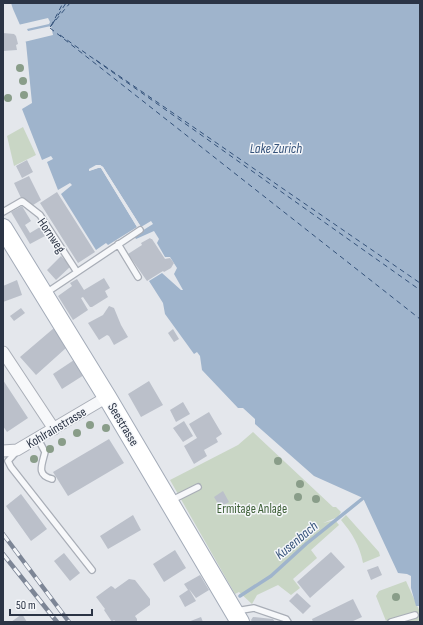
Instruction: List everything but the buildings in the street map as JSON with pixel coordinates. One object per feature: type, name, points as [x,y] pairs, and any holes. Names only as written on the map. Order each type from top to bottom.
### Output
[{"type":"main road","name":"Seestrasse","points":[[3,228],[45,294],[170,501],[237,617]]},
{"type":"street","points":[[3,352],[54,430]]},
{"type":"street","name":"Kohlrainstrasse","points":[[3,451],[17,450],[54,430],[107,397]]},
{"type":"lane","name":"Hornweg","points":[[3,212],[22,201],[40,215],[77,272]]},
{"type":"lane","points":[[45,294],[140,230]]},
{"type":"lane","points":[[118,244],[138,276]]},
{"type":"lane","points":[[38,439],[45,452],[41,469],[43,474],[52,479]]},
{"type":"lane","points":[[3,455],[17,450]]},
{"type":"lane","points":[[17,450],[8,461],[11,467],[92,570]]},
{"type":"lane","points":[[170,501],[198,486]]},
{"type":"lane","points":[[237,617],[254,608],[280,617],[288,622]]},
{"type":"lane","points":[[392,622],[415,615]]},
{"type":"green space","points":[[23,127],[36,155],[14,166],[7,136]]},
{"type":"green space","name":"Ermitage Anlage","points":[[253,432],[333,507],[336,507],[341,512],[338,517],[323,523],[335,520],[339,525],[311,550],[317,558],[293,579],[300,588],[291,595],[278,585],[257,595],[252,604],[239,592],[235,594],[170,480],[238,445]]},
{"type":"green space","points":[[346,515],[379,552],[380,556],[363,563],[355,540],[341,520]]},
{"type":"green space","points":[[406,581],[420,612],[420,622],[392,622],[390,619],[386,621],[376,596],[379,591]]},
{"type":"water","name":"Lake Zurich","points":[[11,3],[420,3],[420,606],[416,606],[411,588],[411,576],[398,573],[363,498],[314,476],[255,424],[255,419],[243,408],[238,408],[202,370],[200,356],[197,352],[194,354],[165,314],[163,303],[149,281],[162,273],[181,290],[183,290],[174,274],[177,268],[170,257],[165,257],[157,243],[159,239],[154,231],[136,239],[134,236],[153,224],[151,221],[141,227],[103,167],[100,165],[90,169],[89,171],[101,168],[137,227],[108,245],[106,243],[96,250],[61,194],[72,185],[70,183],[58,190],[47,162],[53,159],[51,156],[42,160],[22,109],[32,103],[26,43]]},
{"type":"pier","points":[[48,18],[50,22],[49,24],[27,29],[28,31],[51,26],[53,35],[24,42],[18,25]]},
{"type":"pier","points":[[96,165],[103,167],[141,227],[137,227],[101,168],[89,171],[89,169]]},
{"type":"waterway","name":"Kusenbach","points":[[240,596],[271,576],[306,544],[367,495]]},
{"type":"ferry route","points":[[51,26],[63,3]]},
{"type":"ferry route","points":[[53,23],[66,3]]},
{"type":"ferry route","points":[[50,27],[70,3]]},
{"type":"ferry route","points":[[50,28],[420,319]]},
{"type":"ferry route","points":[[60,35],[420,290]]},
{"type":"ferry route","points":[[96,60],[420,283]]},
{"type":"railway","points":[[3,534],[69,622]]},
{"type":"railway","points":[[3,554],[57,622]]}]
